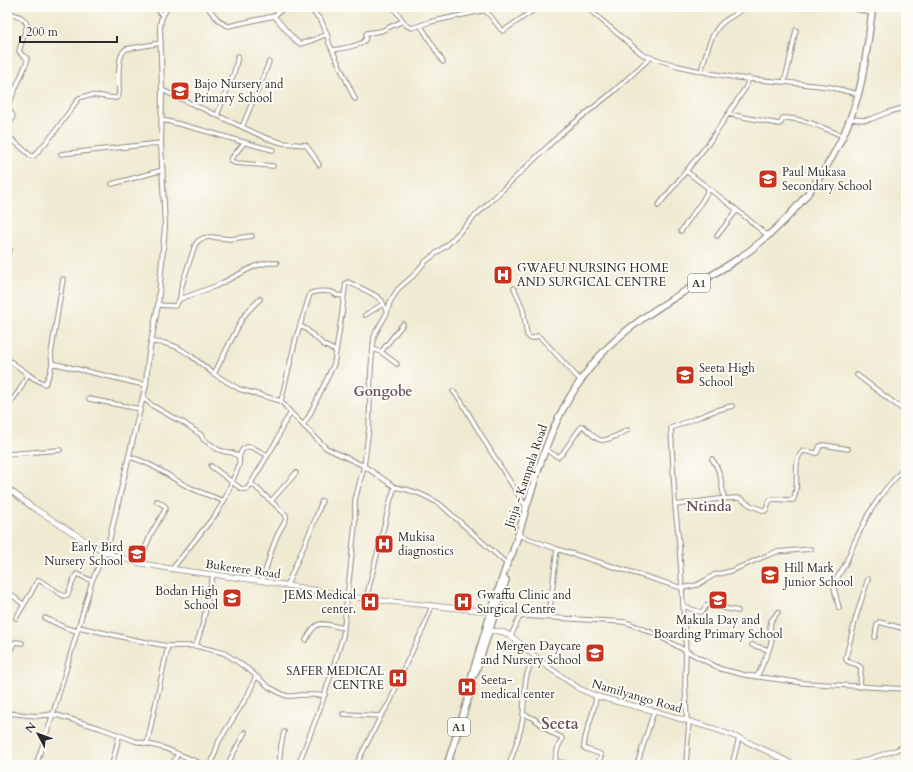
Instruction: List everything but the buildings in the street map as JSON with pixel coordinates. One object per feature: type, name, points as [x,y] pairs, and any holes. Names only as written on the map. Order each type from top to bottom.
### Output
[{"type":"highway","name":"Jinja - Kampala Road","points":[[447,765],[471,690],[487,630],[510,566],[512,554],[545,449],[556,421],[581,381],[597,360],[612,344],[630,328],[663,304],[741,257],[769,237],[802,201],[819,179],[844,136],[858,94],[863,73],[873,10]]},
{"type":"highway","name":"Jinja - Kampala Road","points":[[493,612],[507,564],[512,554]]},
{"type":"main road","name":"Bukerere Road","points":[[7,488],[94,546],[116,556],[139,563],[262,581],[366,600],[493,612]]},
{"type":"main road","name":"Namilyango Road","points":[[487,630],[503,632],[511,636],[535,657],[572,685],[580,689],[596,696],[715,729],[739,738],[794,765]]},
{"type":"street","points":[[156,7],[162,15]]},
{"type":"street","points":[[36,765],[53,714],[92,581],[109,541],[146,385],[148,359],[158,305],[165,227],[161,143],[162,90],[160,21],[162,15],[168,7]]},
{"type":"street","points":[[207,7],[226,26],[274,16],[285,7]]},
{"type":"street","points":[[308,7],[322,20],[329,43],[355,99]]},
{"type":"street","points":[[393,7],[410,28],[430,22],[485,11],[495,20],[503,31],[538,7]]},
{"type":"street","points":[[586,7],[639,53],[650,58],[678,66],[738,78],[830,87],[858,94]]},
{"type":"street","points":[[701,71],[711,41],[721,24],[738,13],[744,7]]},
{"type":"street","points":[[849,7],[873,10]]},
{"type":"street","points":[[7,12],[23,18],[26,22],[19,51],[27,58],[27,62],[8,106],[8,109],[13,116],[7,127]]},
{"type":"street","points":[[274,16],[300,44],[326,34]]},
{"type":"street","points":[[333,50],[351,47],[364,41],[367,33],[381,31],[403,21]]},
{"type":"street","points":[[420,26],[443,62]]},
{"type":"street","points":[[784,82],[796,30]]},
{"type":"street","points":[[7,135],[31,156],[34,156],[54,133],[79,98],[83,96],[118,97],[119,66],[121,55],[126,49],[161,43]]},
{"type":"street","points":[[217,115],[234,73],[238,56]]},
{"type":"street","points":[[298,765],[311,735],[325,695],[343,636],[355,525],[355,500],[364,466],[369,428],[373,349],[376,332],[387,313],[390,302],[398,289],[413,276],[425,262],[447,245],[474,217],[565,130],[613,92],[650,58]]},
{"type":"street","points":[[242,126],[269,62]]},
{"type":"street","points":[[658,206],[708,144],[746,87],[749,78]]},
{"type":"street","points":[[162,90],[276,141],[306,145],[319,165]]},
{"type":"street","points":[[850,119],[871,119],[906,107]]},
{"type":"street","points":[[728,114],[780,124],[784,118],[794,118],[844,136]]},
{"type":"street","points":[[162,120],[273,150]]},
{"type":"street","points":[[61,154],[161,143]]},
{"type":"street","points":[[244,143],[231,161],[236,163],[273,166]]},
{"type":"street","points":[[112,184],[163,170]]},
{"type":"street","points":[[686,172],[737,210],[769,237]]},
{"type":"street","points":[[681,231],[709,189]]},
{"type":"street","points":[[716,236],[737,210]]},
{"type":"street","points":[[158,305],[174,306],[177,304],[180,299],[181,288],[192,254],[198,241],[203,238],[230,239],[252,236]]},
{"type":"street","points":[[7,254],[10,250]]},
{"type":"street","points":[[180,299],[216,286],[255,266],[267,263],[277,263]]},
{"type":"street","points":[[7,359],[33,378],[45,384],[50,373],[52,363],[51,354],[63,279]]},
{"type":"street","points":[[303,425],[309,416],[334,364],[346,284],[348,282],[381,300],[387,313]]},
{"type":"street","points":[[514,288],[523,309],[527,335],[533,338],[537,336],[541,338],[581,381]]},
{"type":"street","points":[[281,401],[288,368],[310,294],[321,291],[344,296]]},
{"type":"street","points":[[214,374],[242,319],[248,310],[260,299]]},
{"type":"street","points":[[365,315],[383,304]]},
{"type":"street","points":[[382,352],[403,324]]},
{"type":"street","points":[[300,326],[306,329],[324,345],[336,351]]},
{"type":"street","points":[[152,342],[164,343],[177,347],[190,355],[214,374],[239,389],[281,401],[326,448],[364,466],[395,487],[417,492],[435,501],[454,516],[507,564]]},
{"type":"street","points":[[373,349],[382,352],[397,364]]},
{"type":"street","points":[[52,363],[146,385]]},
{"type":"street","points":[[7,407],[19,391],[28,374]]},
{"type":"street","points":[[857,376],[906,412]]},
{"type":"street","points":[[453,391],[461,401],[527,508]]},
{"type":"street","points":[[89,399],[140,409]]},
{"type":"street","points":[[143,399],[184,423],[201,435],[203,440],[217,449],[239,457]]},
{"type":"street","points":[[686,765],[688,721],[685,682],[686,651],[679,542],[674,505],[671,428],[714,411],[732,406]]},
{"type":"street","points":[[211,466],[243,490],[246,490],[261,468],[267,455],[277,440],[283,425],[291,413]]},
{"type":"street","points":[[545,449],[558,457],[562,454],[583,426],[601,441],[605,441],[628,430]]},
{"type":"street","points":[[674,505],[704,500],[741,499],[752,506],[765,511],[770,500],[793,500],[799,456],[803,451],[817,453],[819,447],[822,445],[848,449]]},
{"type":"street","points":[[172,569],[216,514],[224,501],[239,466],[239,457],[242,450],[247,447],[251,447],[267,455]]},
{"type":"street","points":[[7,454],[60,450]]},
{"type":"street","points":[[129,457],[141,461],[203,494],[224,501]]},
{"type":"street","points":[[712,459],[720,472],[724,499]]},
{"type":"street","points":[[840,608],[834,583],[845,565],[869,512],[906,466]]},
{"type":"street","points":[[271,501],[296,473]]},
{"type":"street","points":[[251,483],[286,515],[287,519],[278,533],[262,581]]},
{"type":"street","points":[[366,600],[395,487]]},
{"type":"street","points":[[139,563],[151,534],[166,508],[157,501]]},
{"type":"street","points":[[287,586],[322,501]]},
{"type":"street","points":[[518,535],[557,549],[682,588],[697,586],[714,575],[732,571],[768,555],[787,550],[810,549]]},
{"type":"street","points":[[549,617],[557,549]]},
{"type":"street","points":[[16,618],[39,580],[64,596],[67,596],[75,576],[78,574],[92,581]]},
{"type":"street","points":[[196,646],[203,623],[213,575]]},
{"type":"street","points":[[860,687],[861,668],[858,665],[848,662],[846,657],[856,617],[868,579]]},
{"type":"street","points":[[7,591],[24,606]]},
{"type":"street","points":[[683,606],[700,612],[703,611],[708,605],[738,611]]},
{"type":"street","points":[[356,765],[381,716],[390,702],[432,606]]},
{"type":"street","points":[[757,677],[769,650],[772,639],[770,626],[771,621],[778,612]]},
{"type":"street","points":[[511,636],[517,621],[521,617],[528,616],[624,622],[655,634],[721,669],[733,673],[804,683],[906,689]]},
{"type":"street","points":[[45,618],[66,628],[168,646],[196,646],[224,653],[241,664],[269,687],[282,694],[287,696],[325,695]]},
{"type":"street","points":[[875,636],[879,622],[906,629]]},
{"type":"street","points":[[306,640],[311,630],[317,624],[344,628]]},
{"type":"street","points":[[7,658],[14,643],[16,642],[22,644]]},
{"type":"street","points":[[752,645],[769,650]]},
{"type":"street","points":[[147,744],[168,646]]},
{"type":"street","points":[[509,765],[516,747],[524,714],[527,674],[535,657]]},
{"type":"street","points":[[211,765],[219,741],[248,694],[256,676]]},
{"type":"street","points":[[596,696],[596,704],[590,719],[584,748],[600,754],[601,756],[597,765]]},
{"type":"street","points":[[637,765],[654,711]]},
{"type":"street","points":[[7,713],[37,716],[53,714],[93,726],[119,736],[164,748],[205,765]]},
{"type":"street","points":[[343,714],[381,716]]},
{"type":"street","points":[[524,714],[533,718],[552,733],[562,738],[555,760],[558,762],[578,765]]},
{"type":"street","points":[[226,765],[245,732]]},
{"type":"street","points":[[279,765],[284,732]]},
{"type":"street","points":[[112,765],[119,736]]},
{"type":"street","points":[[732,765],[739,738]]},
{"type":"street","points":[[850,765],[896,750],[906,745]]},
{"type":"street","points":[[172,765],[178,754]]},
{"type":"place","name":"Bajo Nursery and Primary School","points":[[180,91]]},
{"type":"place","name":"Paul Mukasa Secondary School","points":[[768,179]]},
{"type":"place","name":"GWAFU NURSING HOME AND SURGICAL CENTRE","points":[[503,275]]},
{"type":"place","name":"Seeta High School","points":[[685,375]]},
{"type":"place","name":"Mukisa diagnostics","points":[[384,544]]},
{"type":"place","name":"Early Bird Nursery School","points":[[137,554]]},
{"type":"place","name":"Hill Mark Junior School","points":[[770,575]]},
{"type":"place","name":"Bodan High School","points":[[232,598]]},
{"type":"place","name":"Makula Day and Boarding Primary School","points":[[718,600]]},
{"type":"place","name":"JEMS Medical center.","points":[[370,602]]},
{"type":"place","name":"Gwaffu Clinic and Surgical Centre","points":[[463,602]]},
{"type":"place","name":"Mergen Daycare and Nursery School","points":[[595,653]]},
{"type":"place","name":"SAFER MEDICAL CENTRE","points":[[398,678]]},
{"type":"place","name":"Seeta- medical center","points":[[467,687]]},
{"type":"district","name":"Gongobe","points":[[383,391]]},
{"type":"district","name":"Ntinda","points":[[709,506]]},
{"type":"district","name":"Seeta","points":[[560,723]]}]
